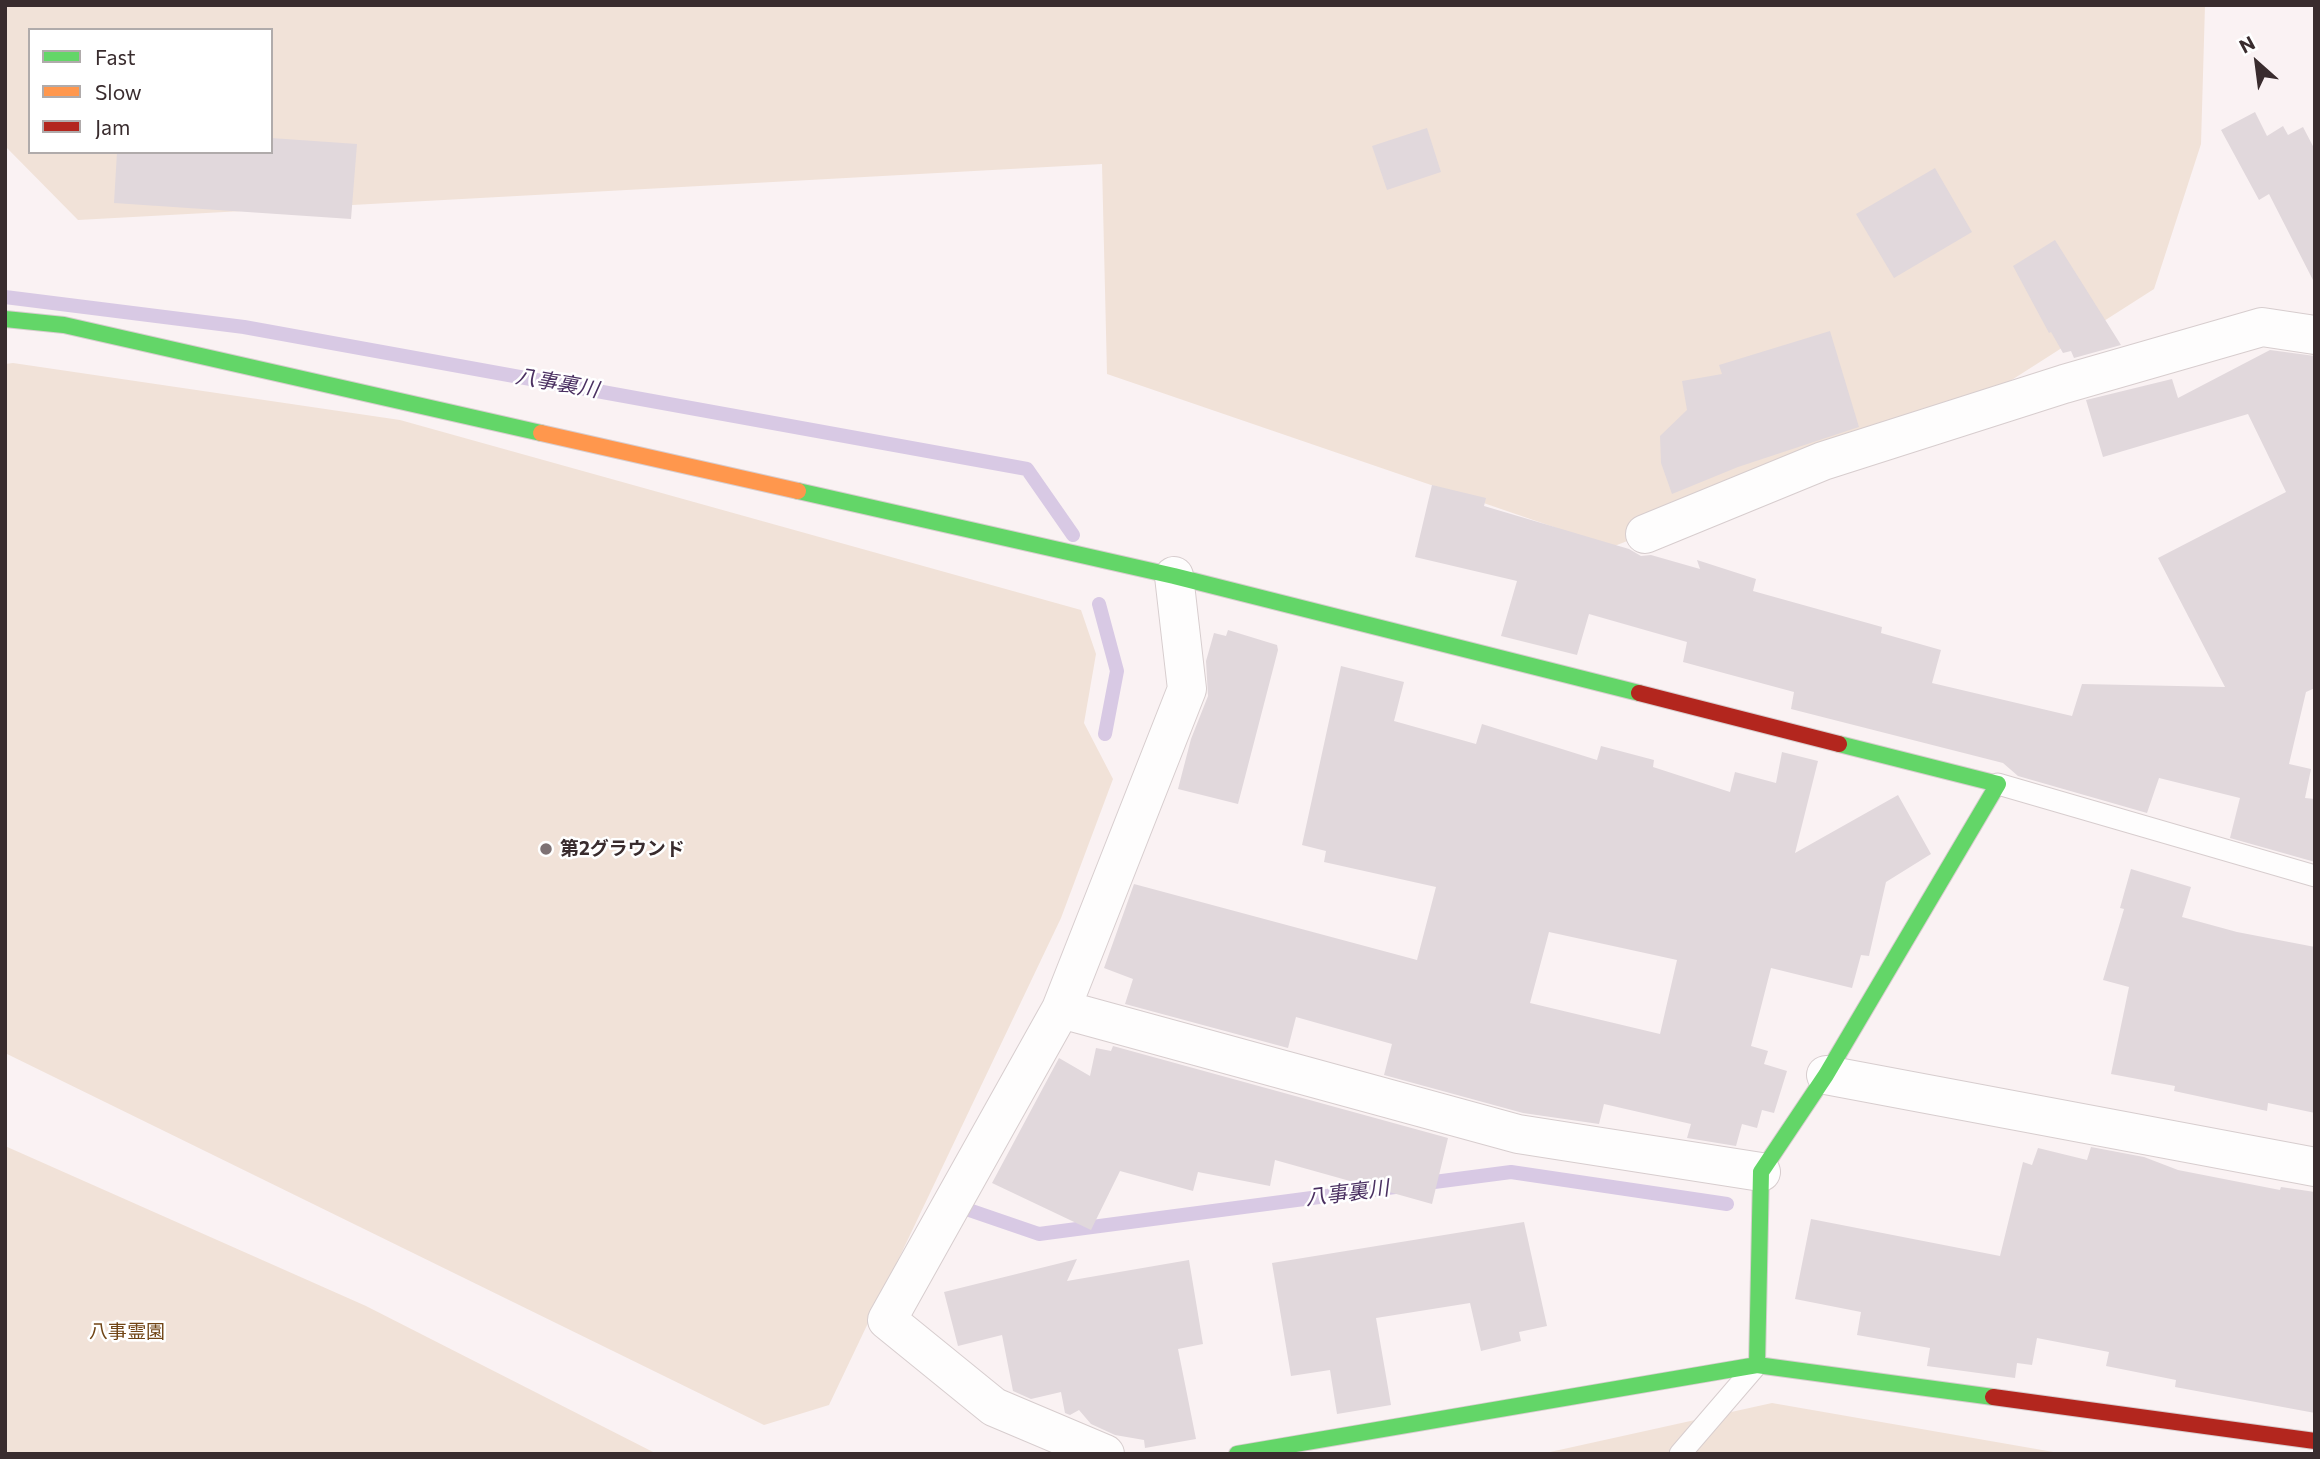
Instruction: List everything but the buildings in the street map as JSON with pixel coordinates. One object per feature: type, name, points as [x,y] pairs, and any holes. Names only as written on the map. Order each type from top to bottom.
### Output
[{"type":"street","points":[[5,319],[64,325],[1174,576],[1998,785],[1826,1076],[1761,1172],[1757,1365]]},
{"type":"street","points":[[1645,534],[1823,461],[2064,384],[2262,327],[2313,339]]},
{"type":"street","points":[[1105,1454],[995,1407],[887,1320],[1061,1009],[1187,689],[1174,576]]},
{"type":"street","points":[[1061,1009],[1518,1134],[1761,1172]]},
{"type":"street","points":[[1826,1076],[2315,1167]]},
{"type":"street","points":[[1237,1454],[1757,1365],[2315,1441]]},
{"type":"lane","points":[[1998,785],[2315,876]]},
{"type":"lane","points":[[1680,1454],[1757,1365]]},
{"type":"green space","points":[[5,5],[2205,5],[2201,144],[2154,289],[1971,406],[1612,547],[1107,374],[1102,164],[78,220],[5,146]]},
{"type":"green space","name":"第2グラウンド","points":[[13,363],[400,420],[1081,610],[1096,654],[1084,723],[1113,779],[1061,918],[829,1405],[764,1425],[5,1053],[5,364]]},
{"type":"green space","name":"八事霊園","points":[[5,1146],[366,1306],[657,1454],[5,1454]]},
{"type":"green space","points":[[1772,1403],[2065,1454],[1541,1454]]},
{"type":"waterway","name":"八事裏川","points":[[5,297],[244,327],[1027,469],[1073,535]]},
{"type":"waterway","name":"八事裏川","points":[[1099,604],[1117,671],[1105,734]]},
{"type":"waterway","name":"八事裏川","points":[[1419,1184],[1511,1172],[1727,1204]]},
{"type":"waterway","name":"八事裏川","points":[[969,1210],[1039,1234],[1395,1187]]},
{"type":"traffic: fast","points":[[5,319],[64,325],[541,433]]},
{"type":"traffic: fast","points":[[798,491],[1174,576],[1639,693]]},
{"type":"traffic: fast","points":[[1757,1365],[1761,1172],[1826,1075],[1998,784],[1839,744]]},
{"type":"traffic: fast","points":[[1237,1454],[1757,1365],[1993,1397]]},
{"type":"traffic: slow","points":[[541,433],[798,491]]},
{"type":"traffic: jam","points":[[1639,693],[1839,744]]},
{"type":"traffic: jam","points":[[1993,1397],[2315,1441]]},
{"type":"place","name":"第2グラウンド","points":[[546,849]]}]
